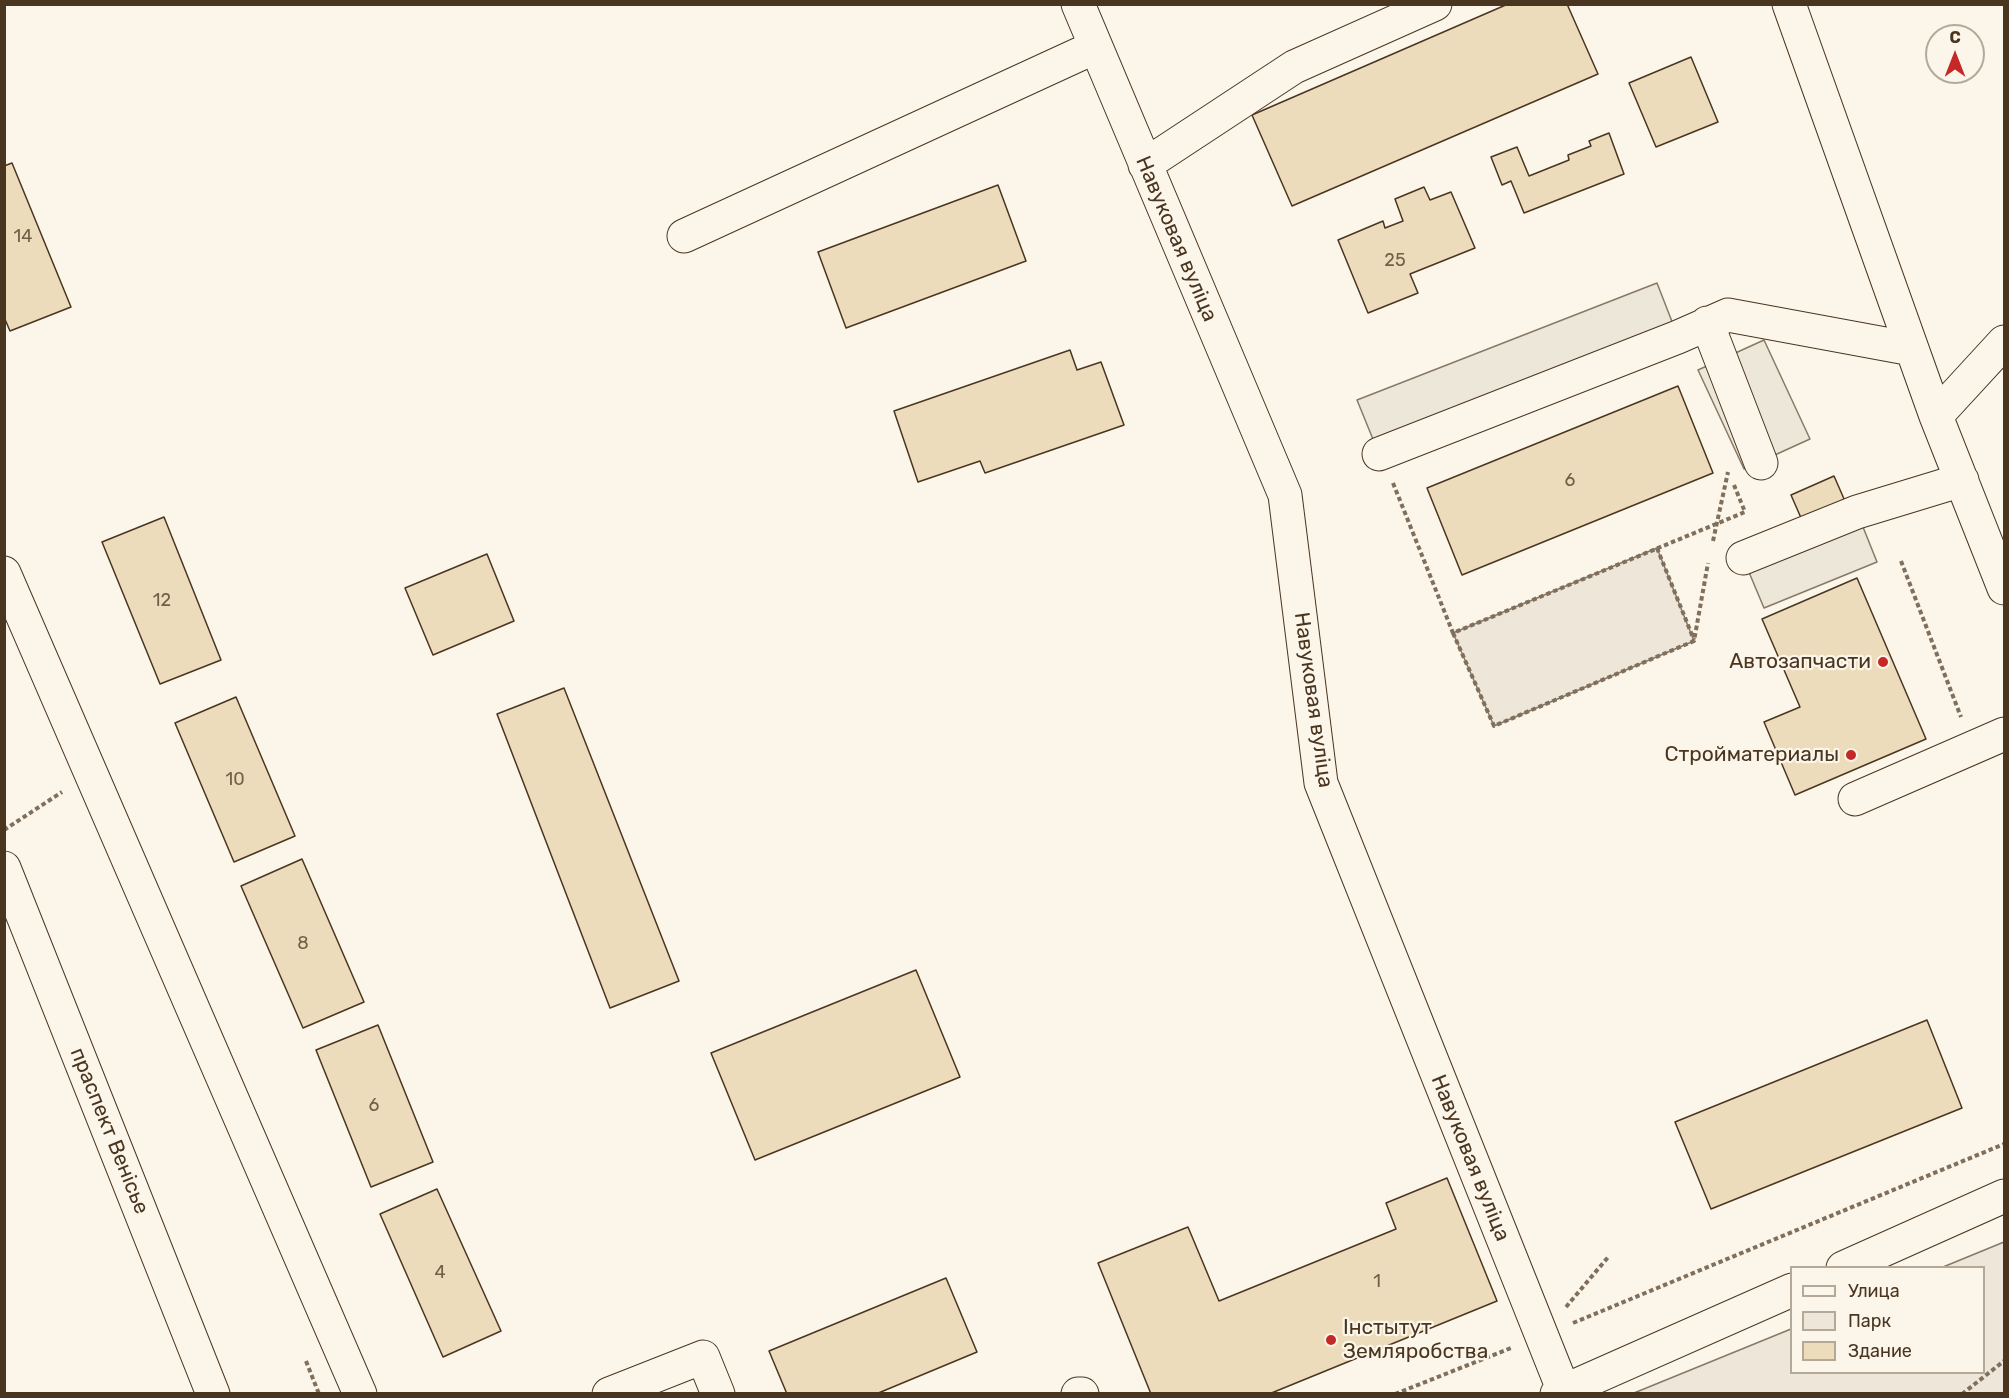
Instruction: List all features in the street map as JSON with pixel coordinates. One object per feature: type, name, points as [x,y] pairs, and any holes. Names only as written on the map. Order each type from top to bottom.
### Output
[{"type":"street","name":"Навуковая вуліца","points":[[1078,4],[1285,495],[1321,783],[1562,1393]]},
{"type":"street","points":[[1145,165],[1294,68],[1436,4]]},
{"type":"street","points":[[1789,4],[1936,416],[2004,588]]},
{"type":"street","points":[[684,236],[1095,47]]},
{"type":"street","points":[[1385,467],[1728,315],[1912,349]]},
{"type":"street","points":[[1707,323],[1761,463]]},
{"type":"street","points":[[1936,416],[2004,342]]},
{"type":"street","points":[[1743,558],[1857,512],[1962,480]]},
{"type":"street","points":[[4,573],[360,1394]]},
{"type":"street","points":[[1855,799],[2004,734]]},
{"type":"street","name":"праспект Венісье","points":[[4,868],[213,1394]]},
{"type":"street","points":[[1847,1266],[2004,1196]]},
{"type":"street","points":[[1562,1393],[1790,1290]]},
{"type":"street","points":[[609,1394],[703,1357],[718,1394]]},
{"type":"path","points":[[1385,467],[1494,726],[1694,640]]},
{"type":"path","points":[[1453,633],[1716,523],[1744,512],[1728,471],[1718,513],[1716,523],[1712,547]]},
{"type":"path","points":[[1657,548],[1694,640]]},
{"type":"path","points":[[1694,640],[1709,559]]},
{"type":"path","points":[[1901,561],[1973,748]]},
{"type":"path","points":[[4,830],[65,790]]},
{"type":"path","points":[[1541,1336],[2004,1144]]},
{"type":"path","points":[[1962,1394],[2004,1361]]},
{"type":"green space","points":[[1657,548],[1694,641],[1494,726],[1453,633]]},
{"type":"green space","points":[[2004,1242],[2004,1393],[1634,1393],[1790,1329],[1790,1374],[1985,1374],[1985,1266],[1945,1266]]},
{"type":"shaded area","points":[[1657,283],[1678,337],[1379,454],[1357,400]]},
{"type":"shaded area","points":[[1764,340],[1810,439],[1744,469],[1698,370]]},
{"type":"shaded area","points":[[1857,512],[1877,562],[1764,608],[1743,558]]},
{"type":"building","points":[[1508,4],[1567,4],[1598,74],[1292,206],[1252,115]]},
{"type":"building","points":[[1691,57],[1718,122],[1656,147],[1629,83]]},
{"type":"building","points":[[1609,133],[1624,174],[1524,213],[1511,181],[1502,185],[1491,157],[1517,147],[1529,176],[1569,160],[1568,155],[1591,146],[1589,141]]},
{"type":"building","points":[[12,163],[71,307],[10,331],[4,317],[4,166]]},
{"type":"building","points":[[998,185],[1026,261],[846,328],[818,252]]},
{"type":"building","points":[[1424,187],[1430,200],[1451,192],[1475,248],[1410,274],[1418,293],[1368,313],[1338,240],[1383,221],[1385,228],[1403,221],[1395,199]]},
{"type":"building","points":[[1070,350],[1077,370],[1101,362],[1124,425],[985,473],[980,461],[918,482],[894,411]]},
{"type":"building","points":[[1678,386],[1713,473],[1462,575],[1427,488]]},
{"type":"building","points":[[1834,476],[1848,508],[1805,527],[1791,495]]},
{"type":"building","points":[[164,517],[221,660],[160,684],[102,542]]},
{"type":"building","points":[[487,554],[514,621],[433,655],[405,588]]},
{"type":"building","points":[[1857,578],[1926,739],[1795,795],[1764,722],[1800,707],[1762,619]]},
{"type":"building","points":[[564,688],[679,981],[610,1008],[497,714]]},
{"type":"building","points":[[236,697],[295,836],[234,862],[175,723]]},
{"type":"building","points":[[302,859],[364,1002],[303,1028],[241,886]]},
{"type":"building","points":[[916,970],[960,1077],[755,1160],[711,1053]]},
{"type":"building","points":[[1927,1020],[1962,1108],[1711,1209],[1675,1122]]},
{"type":"building","points":[[378,1025],[433,1162],[371,1187],[316,1050]]},
{"type":"building","points":[[1447,1178],[1497,1301],[1269,1394],[1151,1394],[1098,1263],[1188,1227],[1219,1301],[1396,1229],[1386,1203]]},
{"type":"building","points":[[437,1189],[501,1331],[443,1357],[380,1214]]},
{"type":"building","points":[[946,1278],[977,1352],[876,1394],[787,1394],[769,1351]]},
{"type":"place","name":"Автозапчасти","points":[[1883,662]]},
{"type":"place","name":"Стройматериалы","points":[[1851,755]]},
{"type":"place","name":"Інстытут Земляробства","points":[[1331,1340]]}]
